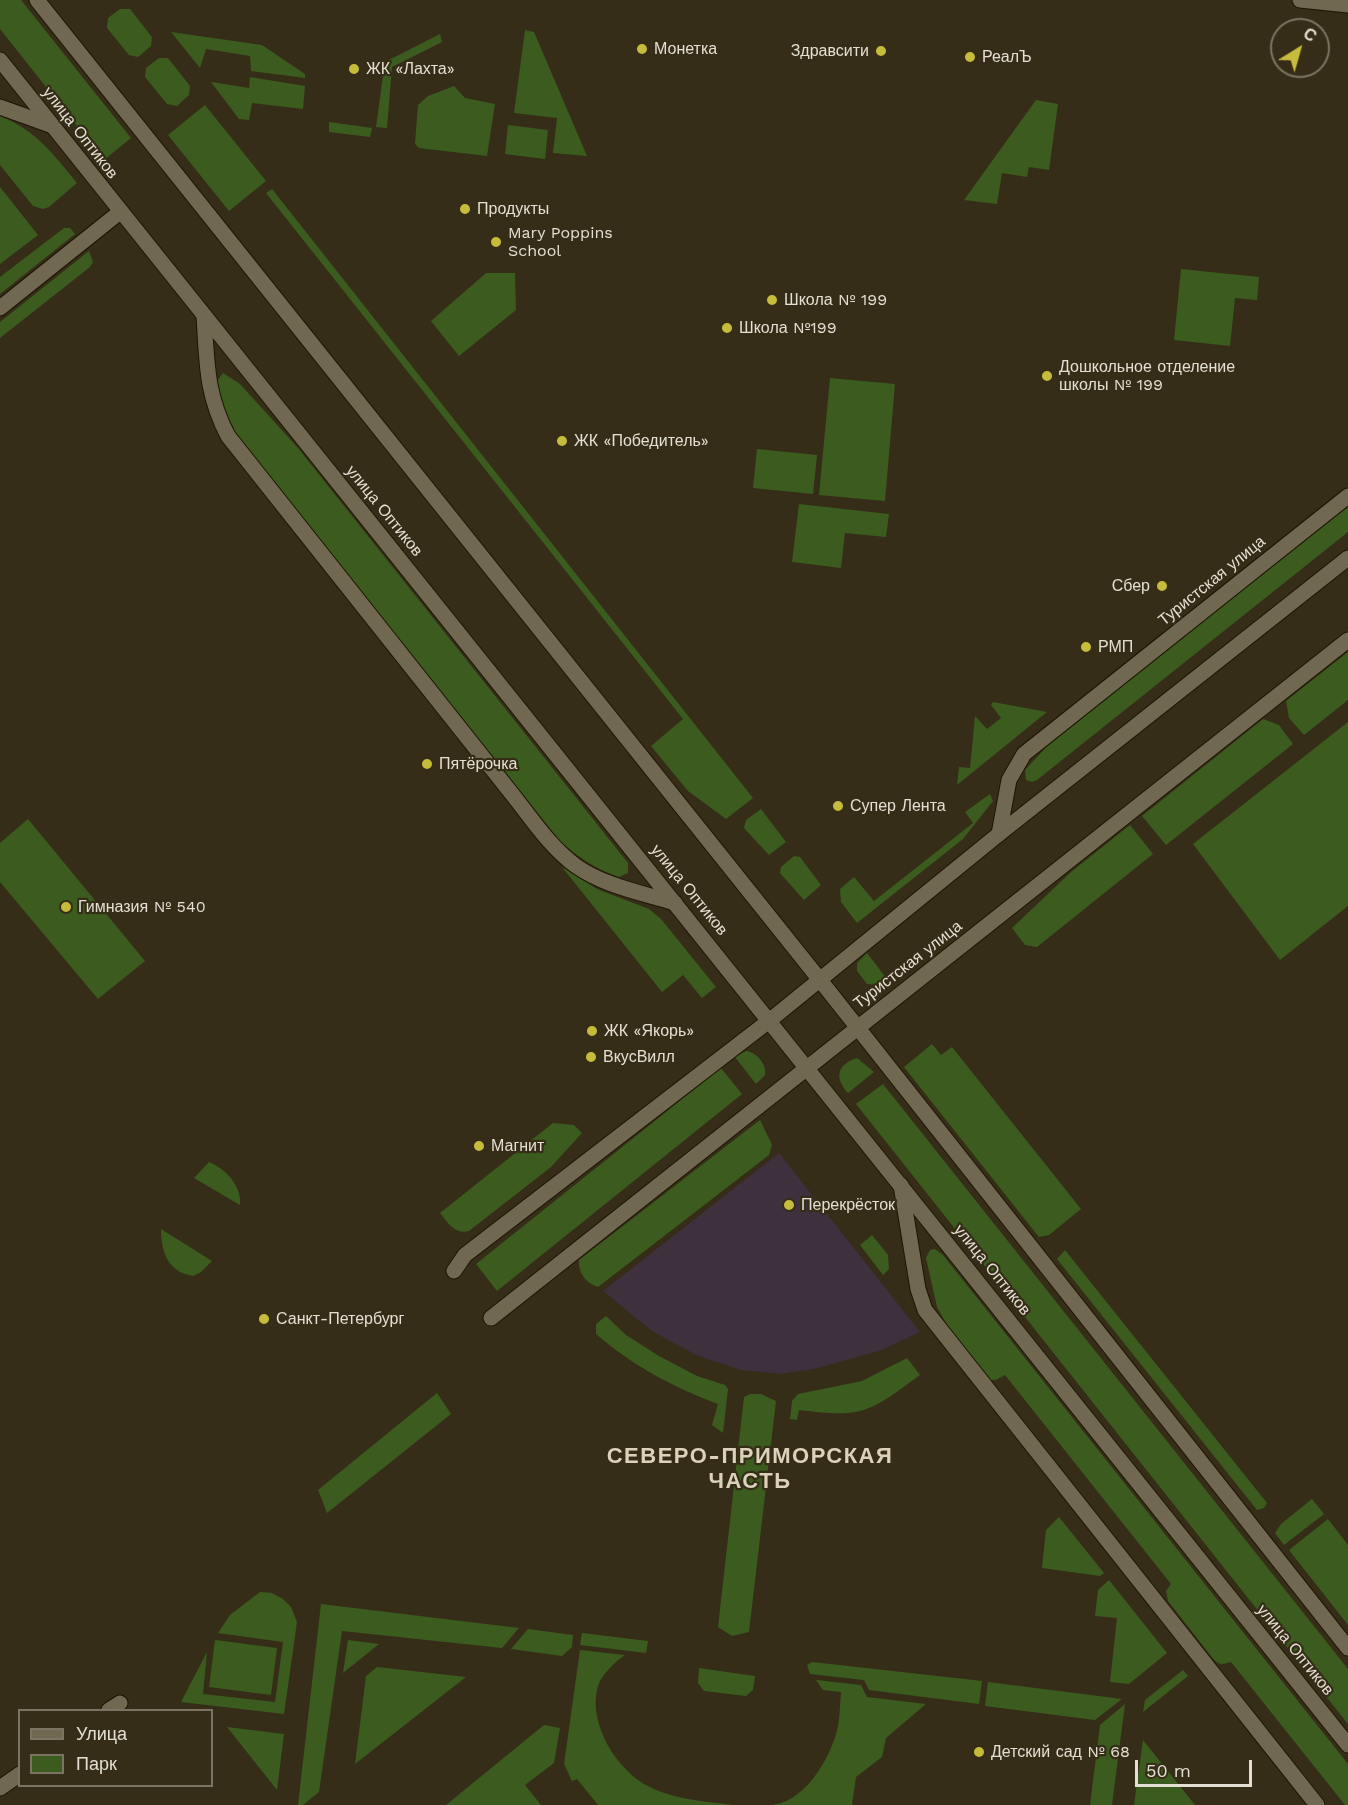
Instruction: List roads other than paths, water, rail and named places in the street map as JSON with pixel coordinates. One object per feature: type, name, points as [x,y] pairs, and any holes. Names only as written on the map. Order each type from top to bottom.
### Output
[{"type":"street","points":[[37,0],[820,980],[1348,1648]]},
{"type":"street","points":[[1300,0],[1348,5]]},
{"type":"street","name":"улица Оптиков","points":[[0,60],[1348,1744]]},
{"type":"street","points":[[0,107],[50,125]]},
{"type":"street","points":[[0,308],[120,212]]},
{"type":"street","points":[[204,316],[209,387],[215,411],[228,436],[512,794],[556,848],[577,867],[601,880],[675,903]]},
{"type":"street","name":"Туристская улица","points":[[999,834],[1009,780],[1024,754],[1348,495]]},
{"type":"street","points":[[454,1271],[465,1255],[769,1021],[999,834],[1348,558]]},
{"type":"street","name":"Туристская улица","points":[[491,1318],[1348,640]]},
{"type":"street","points":[[901,1185],[918,1289],[925,1310],[1317,1805]]},
{"type":"street","points":[[0,1788],[18,1775]]},
{"type":"place","name":"Монетка","points":[[642,49]]},
{"type":"place","name":"Здравсити","points":[[881,51]]},
{"type":"place","name":"РеалЪ","points":[[970,57]]},
{"type":"place","name":"ЖК «Лахта»","points":[[354,69]]},
{"type":"place","name":"Продукты","points":[[465,209]]},
{"type":"place","name":"Mary Poppins School","points":[[496,242]]},
{"type":"place","name":"Школа № 199","points":[[772,300]]},
{"type":"place","name":"Школа №199","points":[[727,328]]},
{"type":"place","name":"Дошкольное отделение школы № 199","points":[[1047,376]]},
{"type":"place","name":"ЖК «Победитель»","points":[[562,441]]},
{"type":"place","name":"Сбер","points":[[1162,586]]},
{"type":"place","name":"РМП","points":[[1086,647]]},
{"type":"place","name":"Пятёрочка","points":[[427,764]]},
{"type":"place","name":"Супер Лента","points":[[838,806]]},
{"type":"place","name":"Гимназия № 540","points":[[66,907]]},
{"type":"place","name":"ЖК «Якорь»","points":[[592,1031]]},
{"type":"place","name":"ВкусВилл","points":[[591,1057]]},
{"type":"place","name":"Магнит","points":[[479,1146]]},
{"type":"place","name":"Перекрёсток","points":[[789,1205]]},
{"type":"place","name":"Санкт-Петербург","points":[[264,1319]]},
{"type":"place","name":"Детский сад № 68","points":[[979,1752]]},
{"type":"district","name":"СЕВЕРО-ПРИМОРСКАЯ ЧАСТЬ","points":[[750,1470]]}]
